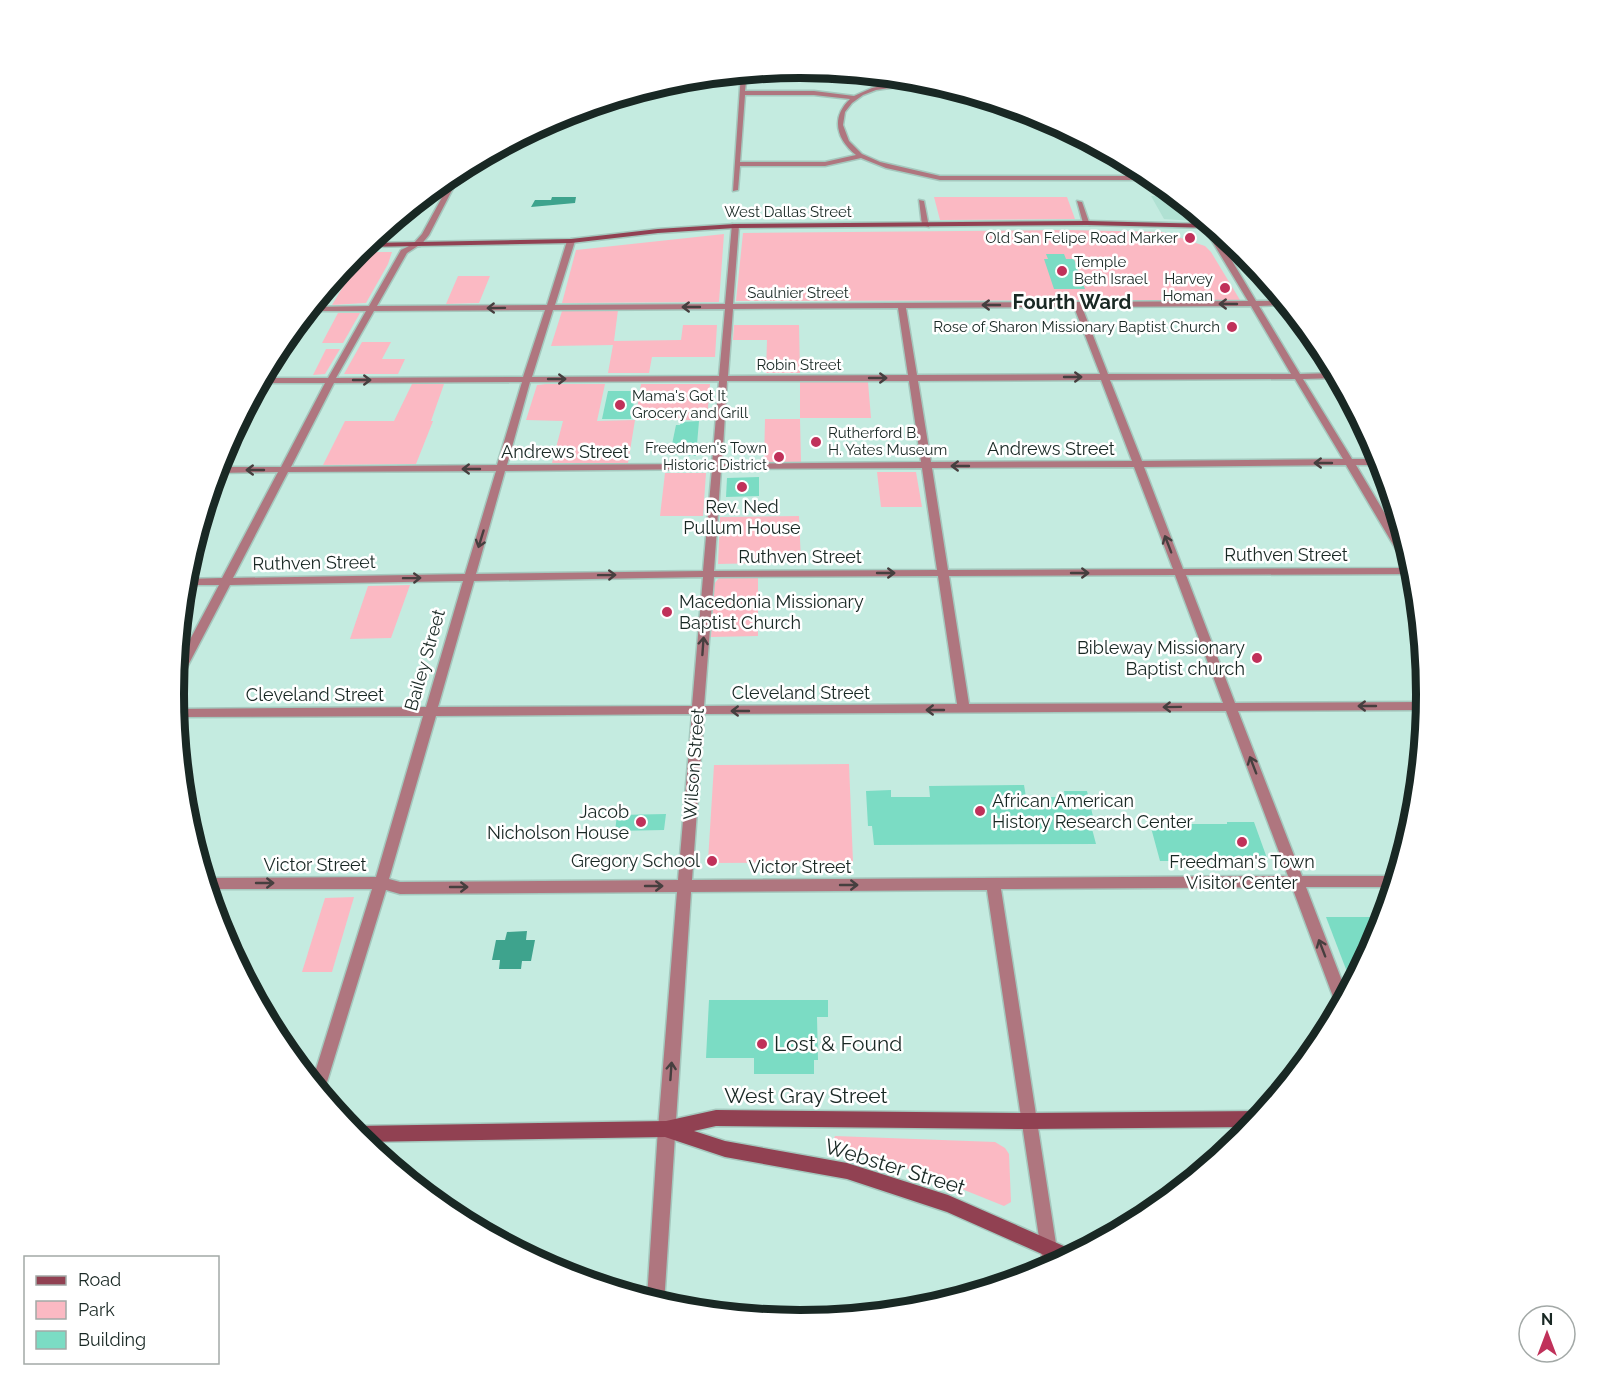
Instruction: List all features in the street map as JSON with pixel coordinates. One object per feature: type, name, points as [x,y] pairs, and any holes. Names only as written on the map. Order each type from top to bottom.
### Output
[{"type":"main road","name":"West Dallas Street","points":[[379,245],[571,242],[658,231],[735,226],[1087,224],[1201,226]]},
{"type":"main road","name":"West Gray Street","points":[[369,1134],[666,1129],[716,1118],[1028,1121],[1246,1119]]},
{"type":"main road","name":"Webster Street","points":[[666,1129],[725,1149],[847,1171],[948,1204],[1059,1252]]},
{"type":"street","points":[[735,190],[743,81]]},
{"type":"street","points":[[889,84],[855,99],[843,111],[840,127],[846,142],[861,156],[908,172],[940,178],[1137,178]]},
{"type":"street","points":[[742,93],[827,94],[855,99]]},
{"type":"street","points":[[737,164],[825,164],[861,156]]},
{"type":"street","points":[[186,658],[332,380],[404,252],[426,235],[452,186]]},
{"type":"street","points":[[921,201],[926,225]]},
{"type":"street","points":[[1079,202],[1087,224]]},
{"type":"street","name":"Wilson Street","points":[[657,1293],[666,1129],[735,226]]},
{"type":"street","name":"Bailey Street","points":[[321,1080],[381,883],[500,469],[571,242]]},
{"type":"street","points":[[1218,242],[1252,304],[1398,543]]},
{"type":"street","name":"Saulnier Street","points":[[320,309],[1276,303]]},
{"type":"street","points":[[1077,304],[1339,992]]},
{"type":"street","points":[[902,306],[964,710]]},
{"type":"street","name":"Robin Street","points":[[270,381],[1328,376]]},
{"type":"street","name":"Andrews Street","points":[[227,470],[1372,462]]},
{"type":"street","name":"Ruthven Street","points":[[195,582],[709,574],[1404,571]]},
{"type":"street","name":"Cleveland Street","points":[[185,713],[698,712],[1416,706]]},
{"type":"street","name":"Victor Street","points":[[214,883],[381,883],[400,888],[1387,881]]},
{"type":"street","points":[[993,884],[1049,1257]]},
{"type":"shaded area","points":[[1151,196],[1162,196],[1195,221],[1164,219]]},
{"type":"shaded area","points":[[552,197],[576,197],[575,203],[531,207],[535,200],[551,200]]},
{"type":"shaded area","points":[[527,931],[526,940],[535,940],[531,961],[522,961],[521,969],[499,969],[500,960],[492,960],[496,940],[505,940],[507,932]]},
{"type":"green space","points":[[934,197],[1067,197],[1075,219],[940,220]]},
{"type":"green space","points":[[1067,230],[1163,232],[1205,246],[1240,300],[736,301],[743,233]]},
{"type":"green space","points":[[724,234],[719,302],[562,303],[576,250]]},
{"type":"green space","points":[[371,252],[392,252],[388,264],[366,303],[332,305],[352,272]]},
{"type":"green space","points":[[458,276],[490,276],[479,303],[446,304]]},
{"type":"green space","points":[[618,310],[614,341],[681,340],[683,325],[717,325],[715,357],[652,357],[649,373],[608,373],[613,345],[551,346],[562,311]]},
{"type":"green space","points":[[338,313],[360,313],[343,343],[322,343]]},
{"type":"green space","points":[[734,325],[799,325],[800,373],[766,373],[767,340],[733,340]]},
{"type":"green space","points":[[362,342],[391,342],[382,359],[405,359],[398,374],[344,374]]},
{"type":"green space","points":[[326,349],[340,349],[325,374],[313,375]]},
{"type":"green space","points":[[800,382],[868,382],[871,418],[800,418]]},
{"type":"green space","points":[[412,384],[444,384],[431,421],[433,421],[416,464],[323,465],[345,421],[394,421]]},
{"type":"green space","points":[[605,384],[597,421],[635,420],[628,463],[552,463],[563,421],[526,420],[537,385]]},
{"type":"green space","points":[[641,384],[710,384],[707,420],[635,420]]},
{"type":"green space","points":[[765,419],[800,419],[801,462],[764,462]]},
{"type":"green space","points":[[877,472],[916,472],[922,507],[881,507]]},
{"type":"green space","points":[[665,473],[706,473],[703,516],[660,516]]},
{"type":"green space","points":[[799,516],[801,562],[718,564],[720,517]]},
{"type":"green space","points":[[719,578],[758,578],[758,636],[711,637],[714,584]]},
{"type":"green space","points":[[410,585],[391,638],[350,639],[368,586]]},
{"type":"green space","points":[[849,764],[853,862],[711,863],[708,861],[714,765]]},
{"type":"green space","points":[[354,897],[332,972],[302,972],[325,898]]},
{"type":"green space","points":[[835,1136],[995,1142],[1005,1148],[1009,1154],[1011,1202],[1004,1206],[917,1171],[830,1149]]},
{"type":"building","name":"Temple Beth Israel","points":[[1046,254],[1064,254],[1066,259],[1074,259],[1085,289],[1054,289],[1044,259],[1048,259]]},
{"type":"building","name":"Mama's Got It Grocery and Grill","points":[[608,391],[636,391],[631,419],[602,419]]},
{"type":"building","points":[[699,421],[696,456],[670,454],[676,425],[680,425],[681,422]]},
{"type":"building","name":"Rev. Ned Pullum House","points":[[759,477],[759,496],[726,497],[727,478]]},
{"type":"building","name":"African American History Research Center","points":[[1024,785],[1026,797],[1065,797],[1064,791],[1087,791],[1095,825],[1091,825],[1096,844],[874,845],[872,826],[868,826],[866,791],[891,790],[891,797],[930,797],[929,786]]},
{"type":"building","name":"Jacob Nicholson House","points":[[666,814],[664,830],[615,831],[617,815]]},
{"type":"building","points":[[1227,822],[1254,822],[1268,861],[1160,861],[1150,824],[1227,824]]},
{"type":"building","points":[[1326,917],[1375,917],[1370,930],[1348,975]]},
{"type":"building","name":"Lost & Found","points":[[709,1000],[828,1000],[828,1017],[817,1017],[818,1060],[814,1060],[814,1074],[754,1074],[754,1058],[706,1058]]},
{"type":"place","name":"Old San Felipe Road Marker","points":[[1190,238]]},
{"type":"place","name":"Temple Beth Israel","points":[[1062,271]]},
{"type":"place","name":"Harvey Homan","points":[[1225,288]]},
{"type":"place","name":"Rose of Sharon Missionary Baptist Church","points":[[1232,327]]},
{"type":"place","name":"Mama's Got It Grocery and Grill","points":[[620,405]]},
{"type":"place","name":"Rutherford B. H. Yates Museum","points":[[816,442]]},
{"type":"place","name":"Freedmen's Town Historic District","points":[[779,457]]},
{"type":"place","name":"Rev. Ned Pullum House","points":[[742,487]]},
{"type":"place","name":"Macedonia Missionary Baptist Church","points":[[667,612]]},
{"type":"place","name":"Bibleway Missionary Baptist church","points":[[1257,658]]},
{"type":"place","name":"African American History Research Center","points":[[980,811]]},
{"type":"place","name":"Jacob Nicholson House","points":[[641,822]]},
{"type":"place","name":"Freedman's Town Visitor Center","points":[[1242,842]]},
{"type":"place","name":"Gregory School","points":[[712,861]]},
{"type":"place","name":"Lost & Found","points":[[762,1044]]},
{"type":"district","name":"Fourth Ward","points":[[1072,302]]}]
